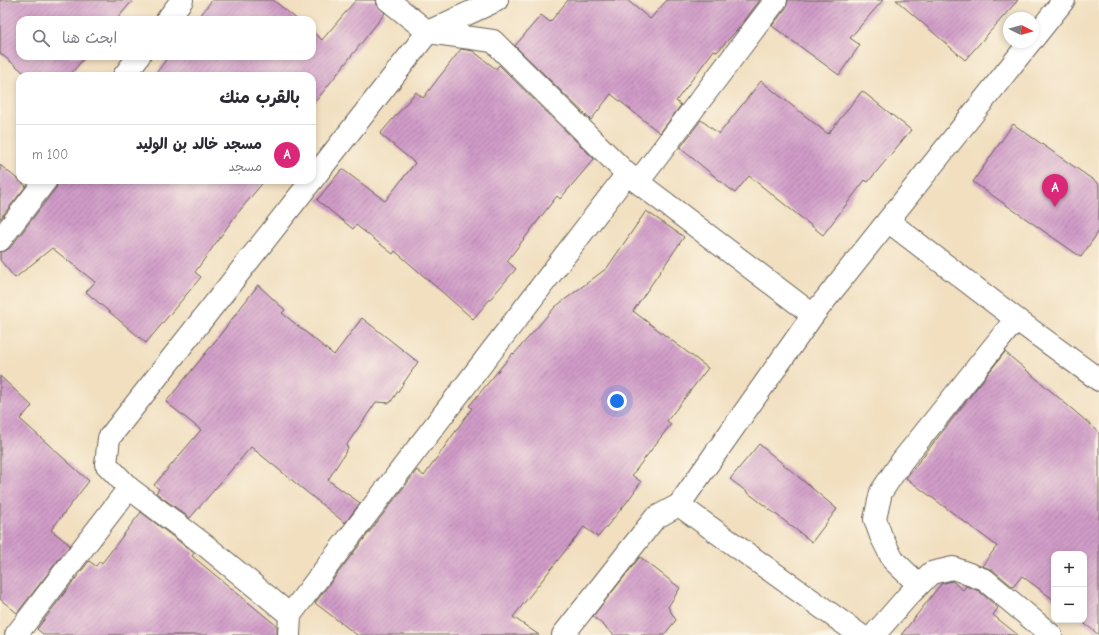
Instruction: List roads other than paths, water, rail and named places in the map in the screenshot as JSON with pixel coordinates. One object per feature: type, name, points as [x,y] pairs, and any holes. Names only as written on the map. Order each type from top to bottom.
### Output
[{"type":"street","points":[[170,16],[182,0]]},
{"type":"street","points":[[388,0],[428,32],[493,41],[632,178],[813,315]]},
{"type":"street","points":[[316,175],[428,32],[497,0]]},
{"type":"street","points":[[309,184],[109,438],[106,464],[129,488],[206,546],[290,625],[632,178],[776,0]]},
{"type":"street","points":[[1039,31],[1064,0]]},
{"type":"street","points":[[563,635],[655,518],[679,505],[813,315],[1025,48]]},
{"type":"street","points":[[127,72],[136,60]]},
{"type":"street","points":[[0,240],[43,184]]},
{"type":"street","points":[[888,221],[1016,319],[1099,380]]},
{"type":"street","points":[[919,585],[893,560],[881,536],[875,519],[881,492],[902,461],[1016,319]]},
{"type":"street","points":[[16,635],[129,488]]},
{"type":"street","points":[[679,505],[860,635]]},
{"type":"street","points":[[874,635],[907,597],[932,572],[953,568],[985,580],[1051,635]]},
{"type":"place","name":"مسجد خالد بن الوليد","points":[[1055,207]]}]
